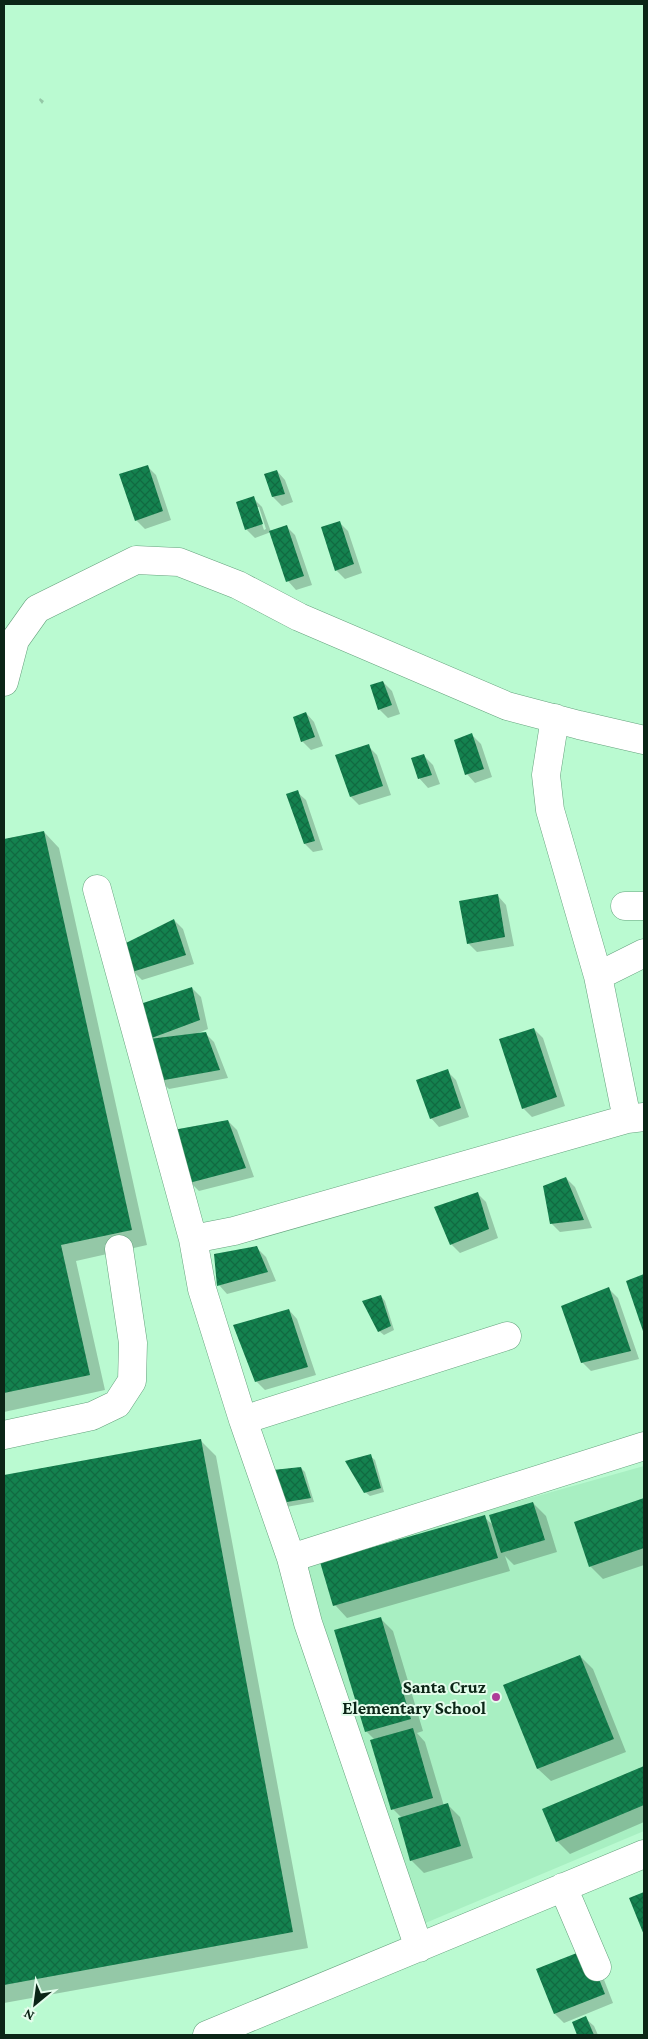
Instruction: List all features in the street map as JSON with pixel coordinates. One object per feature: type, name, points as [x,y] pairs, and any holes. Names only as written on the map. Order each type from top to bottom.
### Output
[{"type":"street","points":[[4,682],[15,640],[37,609],[136,560],[179,562],[238,584],[299,617],[507,706],[644,740]]},
{"type":"street","points":[[193,1239],[234,1231],[635,1118],[598,976],[550,810],[546,775],[555,718]]},
{"type":"street","points":[[98,889],[193,1239],[202,1289],[243,1420],[291,1558],[308,1623],[419,1948]]},
{"type":"street","points":[[598,976],[644,953]]},
{"type":"street","points":[[4,1435],[92,1416],[116,1404],[132,1381],[134,1343],[119,1249]]},
{"type":"street","points":[[243,1420],[507,1336]]},
{"type":"street","points":[[291,1558],[644,1446]]},
{"type":"street","points":[[207,2035],[644,1854]]},
{"type":"street","points":[[563,1888],[597,1968]]},
{"type":"shaded area","name":"Santa Cruz Elementary School","points":[[644,1466],[644,1831],[423,1924],[303,1562]]},
{"type":"building","points":[[148,465],[163,511],[135,521],[119,474]]},
{"type":"building","points":[[277,470],[285,494],[272,497],[264,474]]},
{"type":"building","points":[[254,496],[263,524],[245,530],[236,502]]},
{"type":"building","points":[[340,521],[354,564],[335,571],[321,527]]},
{"type":"building","points":[[287,525],[304,576],[286,582],[269,531]]},
{"type":"building","points":[[383,681],[392,705],[378,710],[370,685]]},
{"type":"building","points":[[306,712],[315,737],[301,742],[293,717]]},
{"type":"building","points":[[472,733],[484,769],[465,775],[454,740]]},
{"type":"building","points":[[369,744],[383,786],[350,797],[335,755]]},
{"type":"building","points":[[424,754],[432,775],[418,779],[411,758]]},
{"type":"building","points":[[298,790],[315,841],[304,844],[286,794]]},
{"type":"building","points":[[44,831],[132,1230],[61,1245],[90,1375],[4,1393],[4,839]]},
{"type":"building","points":[[498,894],[505,937],[467,944],[459,901]]},
{"type":"building","points":[[174,919],[186,955],[132,972],[126,943]]},
{"type":"building","points":[[192,987],[200,1020],[149,1039],[206,1032],[220,1070],[159,1081],[140,1004]]},
{"type":"building","points":[[534,1028],[557,1097],[522,1109],[499,1039]]},
{"type":"building","points":[[448,1069],[461,1108],[430,1119],[416,1080]]},
{"type":"building","points":[[228,1120],[246,1168],[189,1183],[173,1130]]},
{"type":"building","points":[[566,1177],[584,1220],[550,1224],[543,1186]]},
{"type":"building","points":[[478,1192],[489,1229],[450,1245],[434,1207]]},
{"type":"building","points":[[257,1246],[268,1272],[217,1286],[214,1254]]},
{"type":"building","points":[[644,1274],[644,1334],[626,1281]]},
{"type":"building","points":[[609,1287],[631,1351],[581,1363],[561,1306]]},
{"type":"building","points":[[381,1295],[391,1326],[378,1332],[362,1301]]},
{"type":"building","points":[[289,1309],[308,1367],[255,1382],[233,1325]]},
{"type":"building","points":[[201,1439],[293,1932],[4,1985],[4,1475]]},
{"type":"building","points":[[371,1454],[381,1488],[364,1493],[345,1461]]},
{"type":"building","points":[[301,1467],[311,1498],[281,1503],[273,1470]]},
{"type":"building","points":[[644,1498],[644,1548],[589,1567],[574,1522]]},
{"type":"building","points":[[533,1502],[545,1540],[501,1553],[489,1515]]},
{"type":"building","points":[[485,1515],[498,1558],[333,1606],[320,1562]]},
{"type":"building","points":[[381,1617],[411,1719],[365,1732],[334,1630]]},
{"type":"building","points":[[580,1655],[614,1739],[537,1769],[503,1685]]},
{"type":"building","points":[[413,1728],[433,1798],[391,1810],[370,1740]]},
{"type":"building","points":[[644,1766],[644,1805],[556,1842],[542,1809]]},
{"type":"building","points":[[448,1803],[461,1846],[410,1861],[398,1818]]},
{"type":"building","points":[[644,1892],[644,1935],[629,1898]]},
{"type":"building","points":[[587,1949],[605,1994],[554,2014],[536,1969]]},
{"type":"building","points":[[586,2016],[594,2035],[577,2035],[572,2022]]},
{"type":"place","name":"Santa Cruz Elementary School","points":[[496,1697]]}]
